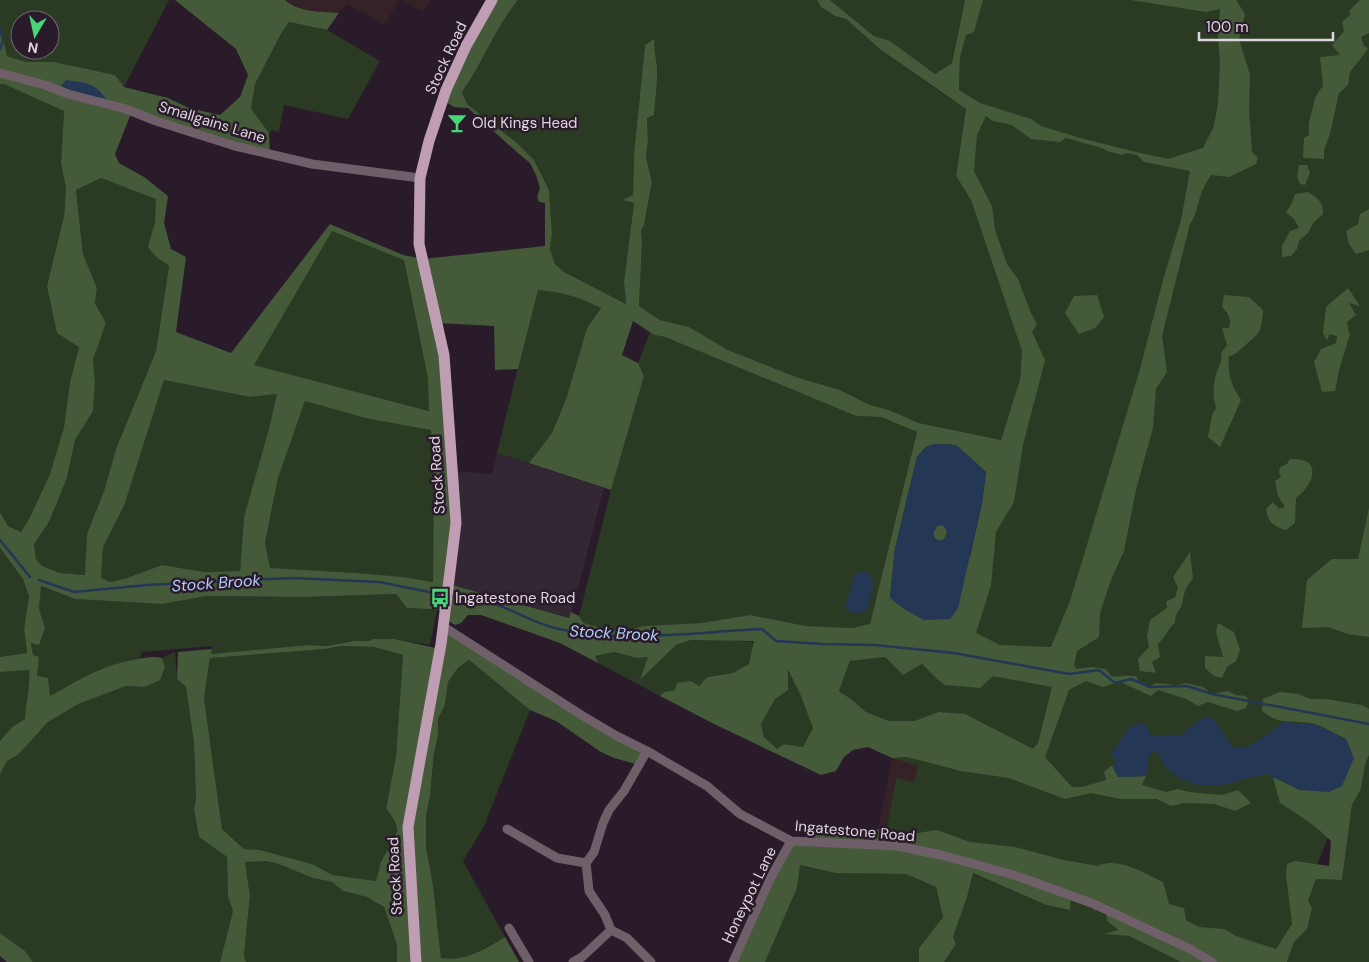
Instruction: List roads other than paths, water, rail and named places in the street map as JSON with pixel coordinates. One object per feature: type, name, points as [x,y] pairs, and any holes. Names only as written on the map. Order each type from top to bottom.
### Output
[{"type":"main road","name":"Stock Road","points":[[416,962],[408,827],[444,627],[456,523],[444,355],[420,244],[420,178],[429,141],[446,90],[492,0]]},
{"type":"street","name":"Smallgains Lane","points":[[0,74],[45,85],[68,94],[126,108],[156,121],[235,146],[312,164],[420,178]]},
{"type":"street","name":"Ingatestone Road","points":[[444,627],[583,716],[615,735],[647,750],[707,786],[740,814],[791,841],[898,846],[941,855],[1014,875],[1094,904],[1190,949],[1212,962]]},
{"type":"street","points":[[647,750],[624,791],[609,810],[603,822],[594,852],[586,863],[589,891],[605,915],[611,930],[627,938],[651,962]]},
{"type":"street","points":[[507,829],[557,858],[586,863]]},
{"type":"street","name":"Honeypot Lane","points":[[733,962],[771,877],[791,841]]},
{"type":"street","points":[[509,928],[529,962]]},
{"type":"street","points":[[572,962],[582,957],[611,930]]},
{"type":"water","points":[[66,80],[94,86],[106,99],[83,95],[66,89],[61,86]]},
{"type":"water","points":[[935,444],[956,445],[986,472],[982,503],[958,608],[950,619],[924,620],[904,609],[890,598],[895,549],[917,457],[926,447]],"holes":[[[942,525],[947,533],[942,541],[935,539],[933,533],[937,526]]]},
{"type":"water","points":[[863,572],[871,575],[873,585],[866,612],[853,613],[845,609],[855,573]]},
{"type":"water","points":[[1202,718],[1211,718],[1218,725],[1229,743],[1237,748],[1251,745],[1283,722],[1317,725],[1346,739],[1354,758],[1342,786],[1329,792],[1300,790],[1267,774],[1224,785],[1204,786],[1180,778],[1170,772],[1163,763],[1159,753],[1152,752],[1148,760],[1146,776],[1118,777],[1112,765],[1116,763],[1116,760],[1112,756],[1112,752],[1129,728],[1140,723],[1147,726],[1151,735],[1179,736]]},
{"type":"waterway","name":"Stock Brook","points":[[0,28],[3,41],[0,49]]},
{"type":"waterway","name":"Stock Brook","points":[[0,540],[30,577]]},
{"type":"waterway","name":"Stock Brook","points":[[39,580],[74,592],[147,585],[293,578],[379,582],[444,595]]},
{"type":"waterway","name":"Stock Brook","points":[[449,596],[495,604],[551,627],[584,633],[635,636],[762,629],[776,641],[875,645],[954,653],[1069,674],[1099,670],[1115,683],[1131,679],[1150,687],[1187,686],[1212,694],[1369,724]]},
{"type":"place","name":"Old Kings Head","points":[[457,123]]},
{"type":"place","name":"Ingatestone Road","points":[[440,598]]}]
